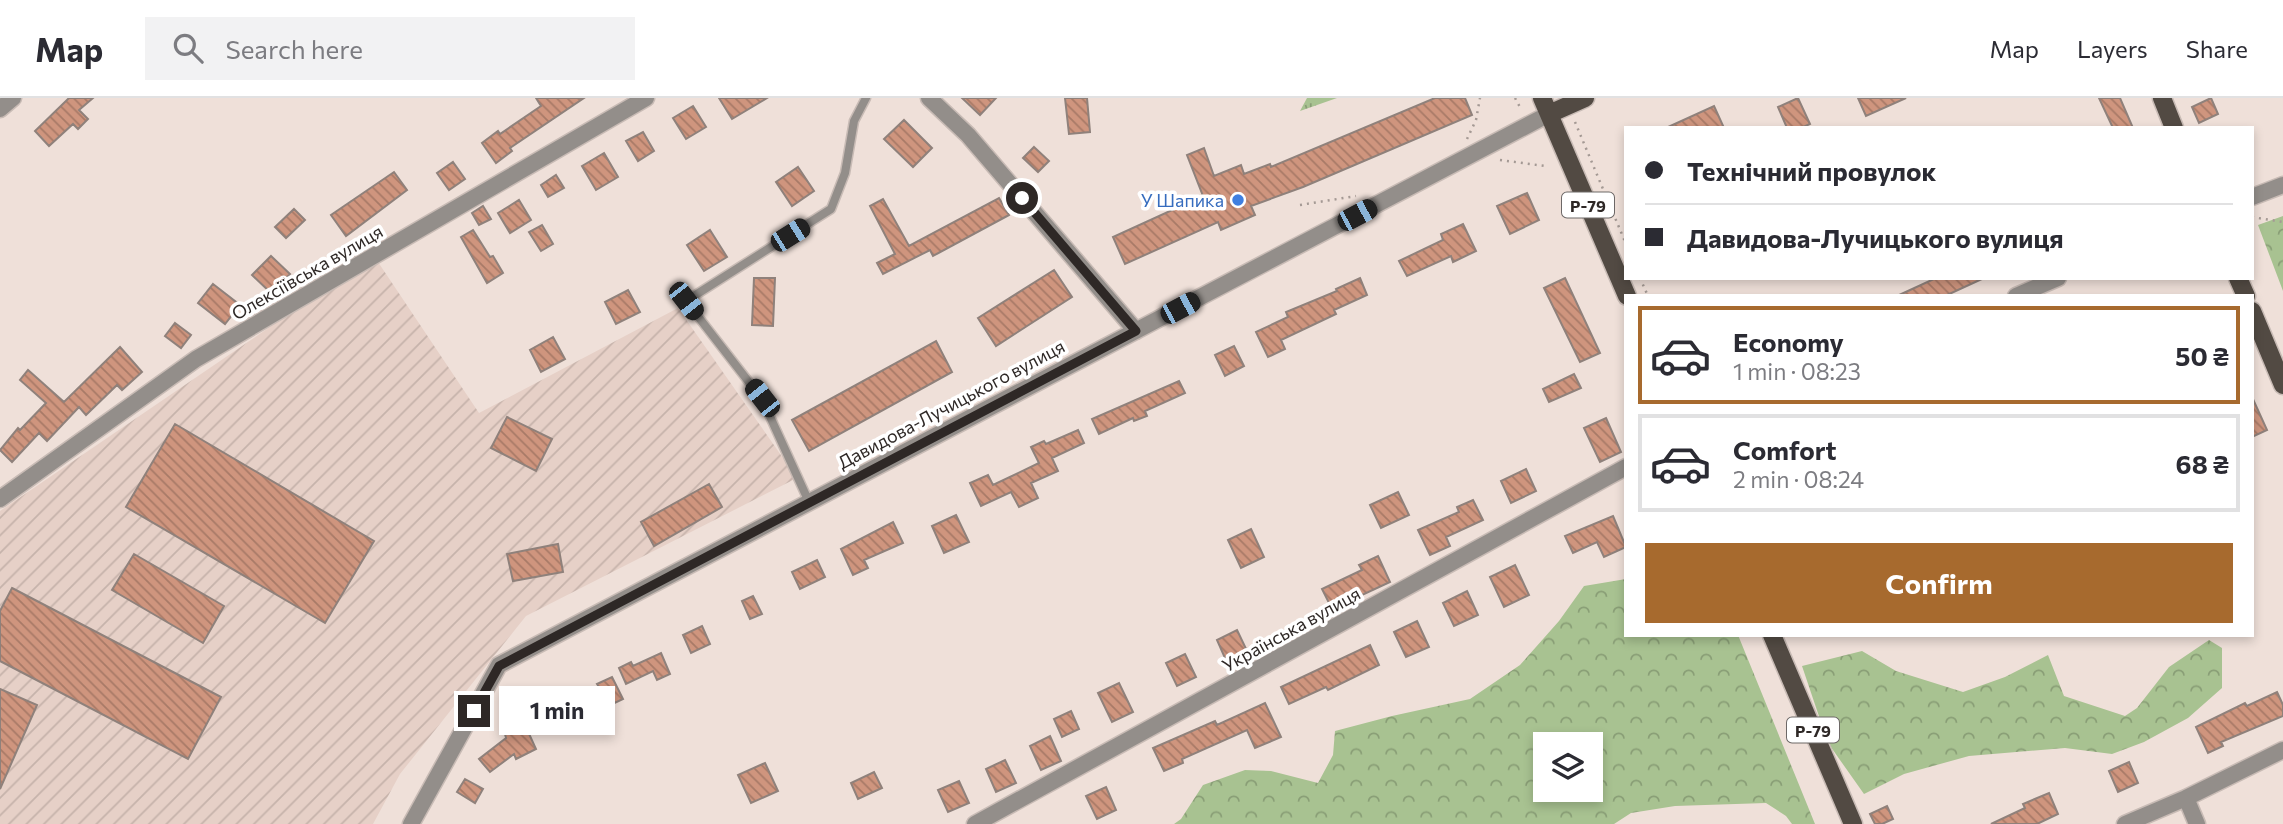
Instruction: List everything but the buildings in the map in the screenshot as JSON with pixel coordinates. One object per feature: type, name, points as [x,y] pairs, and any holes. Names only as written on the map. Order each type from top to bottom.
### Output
[{"type":"main road","points":[[2162,98],[2173,126]]},
{"type":"main road","name":"Давидова-Лучицького вулиця","points":[[1545,106],[1577,102]]},
{"type":"main road","name":"Р-79","points":[[1545,106],[1626,294]]},
{"type":"main road","points":[[2254,316],[2283,384]]},
{"type":"main road","name":"Р-79","points":[[1773,637],[1853,824]]},
{"type":"street","points":[[0,109],[13,98]]},
{"type":"street","name":"Олексіївська вулиця","points":[[0,499],[196,359],[646,98]]},
{"type":"street","points":[[929,98],[968,135],[1136,331]]},
{"type":"street","name":"Давидова-Лучицького вулиця","points":[[411,824],[499,666],[1469,156],[1545,106]]},
{"type":"street","points":[[2254,196],[2283,185]]},
{"type":"street","points":[[2021,294],[2053,280]]},
{"type":"street","name":"Українська вулиця","points":[[975,824],[1624,468]]},
{"type":"street","points":[[2125,824],[2186,798],[2283,750]]},
{"type":"street","points":[[2186,798],[2197,824]]},
{"type":"lane","points":[[809,502],[762,398],[686,301],[831,209],[845,173],[854,121],[866,98]]},
{"type":"path","points":[[1480,98],[1476,120],[1458,154],[1545,166]]},
{"type":"path","points":[[1577,102],[1583,144],[1624,239]]},
{"type":"path","points":[[1300,205],[1356,196]]},
{"type":"path","points":[[2254,217],[2283,222]]},
{"type":"shaded area","points":[[374,256],[479,413],[678,308],[797,478],[526,616],[400,774],[373,824],[0,824],[0,511]]},
{"type":"green space","points":[[1307,98],[1337,98],[1300,111]]},
{"type":"green space","points":[[2283,216],[2283,291],[2258,225]]},
{"type":"green space","points":[[1624,579],[1624,637],[1739,637],[1815,824],[1792,824],[1786,816],[1766,803],[1675,806],[1631,813],[1614,824],[1174,824],[1181,819],[1203,785],[1245,770],[1271,771],[1318,783],[1333,755],[1335,731],[1470,699],[1520,665],[1559,621],[1584,586]]},
{"type":"green space","points":[[2209,640],[2222,648],[2222,688],[2188,718],[2144,742],[2112,754],[2065,748],[1969,756],[1904,774],[1864,794],[1828,743],[1802,666],[1862,651],[1896,671],[1963,692],[2005,677],[2048,655],[2064,696],[2125,716],[2137,708],[2169,667]]},
{"type":"place","name":"У Шапика","points":[[1238,200]]},
{"type":"route","points":[[474,711],[499,666],[1136,331],[1022,198]]}]
